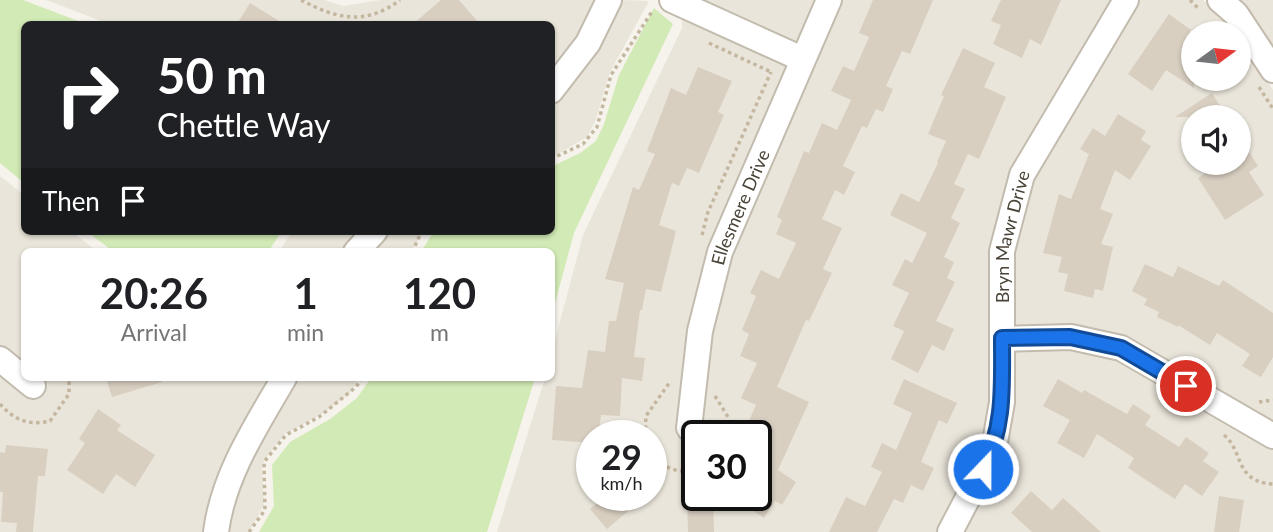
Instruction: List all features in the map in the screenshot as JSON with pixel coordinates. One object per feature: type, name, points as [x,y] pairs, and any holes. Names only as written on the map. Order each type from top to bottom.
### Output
[{"type":"street","points":[[555,86],[588,43],[609,0]]},
{"type":"street","name":"Ellesmere Drive","points":[[690,420],[700,331],[720,252],[830,0]]},
{"type":"street","name":"Bryn Mawr Drive","points":[[950,532],[994,448],[1002,402],[1002,251],[1022,175],[1126,0]]},
{"type":"street","points":[[1220,0],[1236,15],[1273,70]]},
{"type":"street","points":[[663,4],[802,59]]},
{"type":"street","points":[[360,248],[371,235]]},
{"type":"street","points":[[1002,338],[1070,337],[1121,348],[1273,436]]},
{"type":"street","points":[[0,359],[21,376]]},
{"type":"street","points":[[27,381],[33,386]]},
{"type":"street","points":[[216,532],[237,461],[282,381]]},
{"type":"path","points":[[301,0],[327,13],[353,18],[387,10],[400,0]]},
{"type":"path","points":[[555,157],[583,144],[597,127],[611,75],[663,4]]},
{"type":"path","points":[[0,404],[14,418],[40,423],[50,421],[69,394],[69,381]]},
{"type":"path","points":[[249,532],[265,510],[264,462],[286,435],[319,417],[360,381]]},
{"type":"path","points":[[712,393],[728,420]]},
{"type":"path","points":[[1254,402],[1273,400]]},
{"type":"path","points":[[1215,428],[1232,441],[1236,456],[1245,472],[1262,484],[1273,484]]},
{"type":"shaded area","points":[[46,0],[324,0],[343,6],[381,0],[597,0],[578,39],[555,69],[555,21],[101,21]]},
{"type":"shaded area","points":[[621,0],[649,1],[610,72],[595,122],[587,137],[555,156],[555,102]]},
{"type":"shaded area","points":[[698,0],[817,0],[797,45]]},
{"type":"shaded area","points":[[841,0],[1114,0],[1011,173],[991,402],[984,445],[938,532],[497,532],[544,381],[555,381],[555,340],[583,235],[682,28],[682,20],[674,12],[788,65],[689,330],[676,437],[681,437],[681,511],[772,511],[772,420],[701,420],[711,332],[731,254]]},
{"type":"shaded area","points":[[1139,0],[1203,0],[1227,21],[1181,21],[1181,91],[1251,91],[1251,57],[1273,90],[1273,424],[1125,338],[1013,328],[1014,251],[1033,178]]},
{"type":"shaded area","points":[[1236,0],[1273,0],[1273,50]]},
{"type":"shaded area","points":[[0,176],[21,193],[21,235],[76,235],[93,248],[21,248],[21,362],[0,345]]},
{"type":"shaded area","points":[[290,235],[358,235],[346,248],[281,248]]},
{"type":"shaded area","points":[[385,235],[422,235],[413,248],[374,248]]},
{"type":"shaded area","points":[[1069,347],[1116,358],[1273,448],[1273,532],[963,532],[1013,348]]},
{"type":"shaded area","points":[[0,373],[33,400],[49,385],[44,381],[270,381],[205,532],[0,532]]},
{"type":"shaded area","points":[[294,381],[357,381],[350,393],[325,412],[285,434],[264,460],[264,505],[249,532],[228,532],[247,464]]},
{"type":"green space","points":[[0,0],[23,0],[78,21],[21,21],[21,180],[0,163]]},
{"type":"green space","points":[[654,8],[673,24],[574,233],[555,303],[555,248],[423,248],[432,235],[555,235],[555,165],[580,153],[596,141],[619,75]]},
{"type":"green space","points":[[91,235],[279,235],[271,248],[109,248]]},
{"type":"green space","points":[[369,381],[534,381],[487,532],[259,532],[274,506],[272,465],[290,442],[330,419],[357,398]]},
{"type":"building","points":[[441,0],[459,0],[477,21],[416,21]]},
{"type":"building","points":[[873,0],[933,0],[910,54],[902,51],[886,86],[893,89],[883,112],[876,109],[867,128],[862,126],[843,166],[855,172],[844,195],[835,190],[822,219],[842,228],[823,269],[832,273],[809,321],[806,320],[777,387],[809,402],[778,470],[796,482],[782,505],[775,501],[772,506],[772,420],[749,420],[756,405],[741,398],[757,363],[740,356],[749,334],[742,330],[756,296],[750,293],[761,270],[779,279],[796,243],[776,234],[782,220],[777,217],[804,151],[809,153],[822,123],[837,130],[851,100],[831,91],[843,66],[854,71],[869,37],[859,33]]},
{"type":"building","points":[[1001,0],[1061,0],[1041,45],[1030,39],[1022,58],[993,44],[1001,25],[991,21]]},
{"type":"building","points":[[250,3],[279,21],[239,21]]},
{"type":"building","points":[[1169,14],[1181,23],[1181,80],[1166,70],[1152,91],[1128,74]]},
{"type":"building","points":[[963,48],[995,63],[984,87],[1006,97],[979,159],[968,154],[954,184],[965,189],[951,218],[960,223],[944,257],[954,262],[947,278],[955,282],[936,321],[954,329],[944,351],[932,345],[918,373],[891,359],[904,331],[893,326],[909,293],[892,285],[905,259],[912,263],[927,233],[890,215],[901,193],[919,202],[938,163],[946,141],[928,134],[944,96],[941,95]]},
{"type":"building","points":[[698,67],[732,81],[718,112],[724,115],[699,173],[687,168],[679,186],[672,183],[659,225],[676,231],[661,292],[646,289],[640,310],[634,357],[645,358],[642,381],[622,378],[620,416],[601,415],[600,420],[576,420],[576,442],[552,440],[556,386],[582,388],[588,350],[605,352],[609,321],[616,321],[624,283],[605,279],[633,187],[639,190],[655,154],[647,151],[671,88],[686,95]]},
{"type":"building","points":[[1212,93],[1220,105],[1194,105]]},
{"type":"building","points":[[1118,114],[1146,131],[1141,140],[1151,146],[1130,180],[1115,170],[1100,209],[1113,214],[1101,244],[1113,247],[1103,291],[1095,289],[1093,298],[1064,291],[1068,274],[1058,272],[1062,257],[1043,253],[1059,194],[1071,199],[1089,154],[1080,149],[1093,128],[1105,136]]},
{"type":"building","points":[[1251,155],[1258,166],[1251,171]]},
{"type":"building","points":[[1203,175],[1251,175],[1264,195],[1225,220],[1198,178]]},
{"type":"building","points":[[1145,264],[1173,277],[1178,266],[1219,286],[1223,280],[1273,313],[1273,357],[1261,377],[1242,366],[1250,354],[1217,333],[1210,345],[1178,325],[1157,317],[1159,312],[1144,305],[1147,299],[1132,291]]},
{"type":"building","points":[[904,379],[957,403],[947,424],[939,420],[921,462],[934,468],[923,491],[911,485],[903,503],[894,499],[877,532],[829,532],[846,497],[865,506],[882,472],[871,467],[882,443],[896,450],[912,413],[893,404]]},
{"type":"building","points":[[1058,379],[1127,414],[1133,404],[1151,416],[1145,425],[1179,447],[1186,437],[1209,453],[1203,461],[1219,472],[1202,496],[1185,484],[1175,499],[1128,468],[1134,458],[1097,434],[1084,458],[1057,443],[1070,420],[1043,406]]},
{"type":"building","points":[[107,381],[162,381],[162,382],[112,397]]},
{"type":"building","points":[[98,409],[121,425],[117,430],[155,455],[135,487],[116,474],[103,494],[67,470],[85,443],[79,439]]},
{"type":"building","points":[[6,445],[48,449],[45,476],[38,476],[33,532],[16,532],[17,523],[1,522],[3,492],[0,492],[0,452],[5,453]]},
{"type":"building","points":[[1031,491],[1052,510],[1063,498],[1101,532],[1032,532],[1011,513]]},
{"type":"building","points":[[1219,496],[1244,500],[1239,532],[1214,532]]},
{"type":"building","points":[[592,511],[628,511],[607,529]]},
{"type":"building","points":[[687,511],[713,511],[714,532],[688,532]]},
{"type":"building","points":[[753,511],[769,511],[764,518]]},
{"type":"route","points":[[983,469],[994,448],[1002,402],[1002,338],[1070,337],[1121,348],[1186,386]]}]
